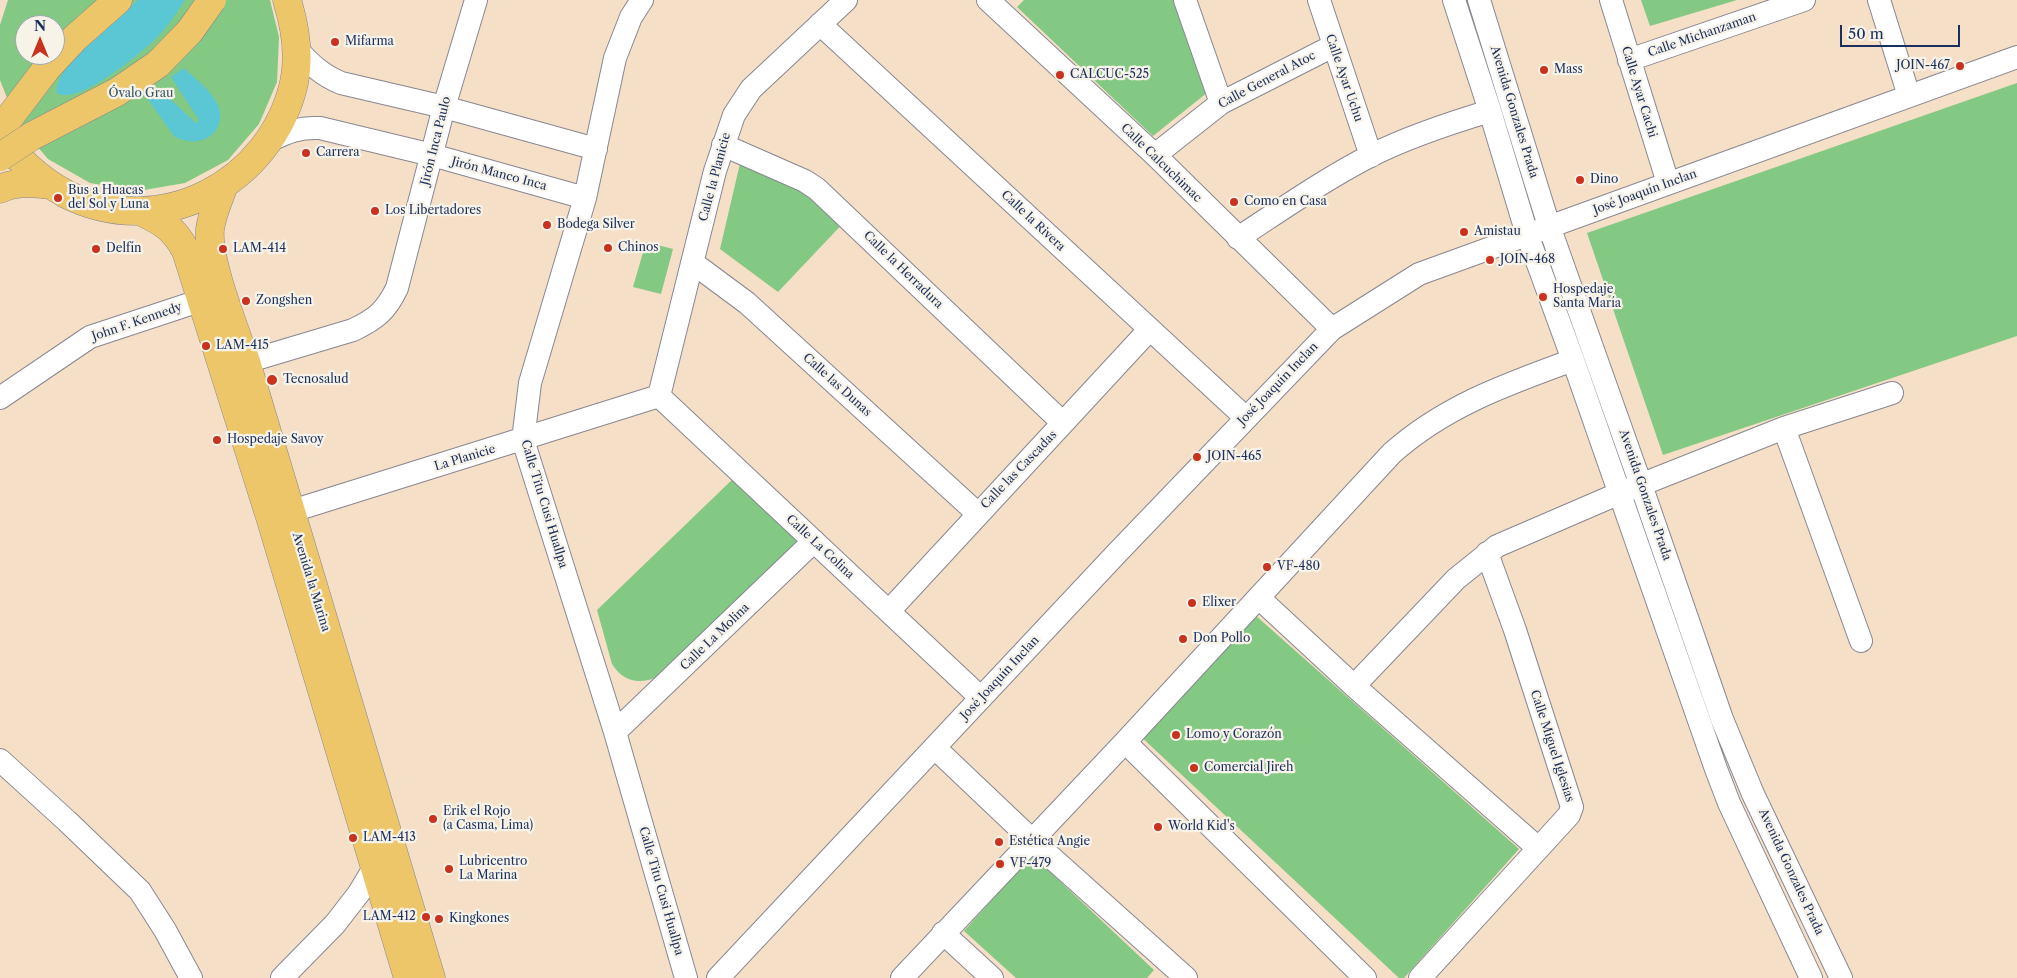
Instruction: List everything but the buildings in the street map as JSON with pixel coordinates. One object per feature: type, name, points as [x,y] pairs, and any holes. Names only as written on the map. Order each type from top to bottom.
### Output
[{"type":"main road","points":[[0,127],[6,122],[47,68],[75,38],[118,0]]},
{"type":"main road","points":[[0,157],[32,136],[117,92],[158,64],[190,31],[212,0]]},
{"type":"main road","points":[[0,132],[26,166],[50,185],[77,199],[108,208],[140,211],[179,205],[198,199],[224,185],[249,165],[270,141],[285,112],[294,81],[297,48],[294,21],[288,0]]},
{"type":"main road","points":[[0,189],[24,182],[50,185]]},
{"type":"main road","name":"Avenida la Marina","points":[[224,185],[214,210],[210,230],[212,250],[223,293],[246,362],[280,514],[374,868],[408,978]]},
{"type":"main road","name":"Avenida la Marina","points":[[140,211],[164,223],[178,235],[186,251],[280,514],[431,978]]},
{"type":"street","name":"Jirón Inca Paulo","points":[[246,362],[353,330],[368,323],[389,305],[397,288],[444,107],[476,0]]},
{"type":"street","name":"Calle Titu Cusi Huallpa","points":[[642,0],[631,17],[615,58],[585,198],[530,384],[523,440],[615,732],[686,978]]},
{"type":"street","name":"Calle la Planicie","points":[[659,396],[723,145],[734,115],[751,89],[846,0]]},
{"type":"street","points":[[1185,0],[1221,103]]},
{"type":"street","name":"Calle Ayar Uchu","points":[[1319,0],[1371,156]]},
{"type":"street","name":"Avenida Gonzales Prada","points":[[1454,0],[1527,234],[1574,360],[1716,769],[1811,978]]},
{"type":"street","name":"Avenida Gonzales Prada","points":[[1479,0],[1549,226],[1642,485],[1722,720],[1753,794],[1841,978]]},
{"type":"street","name":"Calle Ayar Cachi","points":[[1611,0],[1668,184]]},
{"type":"street","name":"Calle Michanzaman","points":[[1629,60],[1760,7],[1804,0]]},
{"type":"street","points":[[1879,0],[1908,96]]},
{"type":"street","name":"Calle Calcuchimac","points":[[1002,4],[1332,329]]},
{"type":"street","name":"Calle la Rivera","points":[[820,24],[1246,418]]},
{"type":"street","name":"Calle General Atoc","points":[[1154,154],[1221,103],[1333,46]]},
{"type":"street","points":[[297,48],[326,77],[341,83],[444,107],[596,150]]},
{"type":"street","name":"José Joaquín Inclan","points":[[718,978],[1332,329],[1419,274],[2017,56]]},
{"type":"street","points":[[1238,238],[1301,196],[1371,156],[1449,123],[1490,112]]},
{"type":"street","name":"Jirón Manco Inca","points":[[270,141],[304,127],[320,128],[432,155],[585,198]]},
{"type":"street","name":"Calle la Herradura","points":[[723,145],[805,181],[817,189],[1063,423]]},
{"type":"street","name":"Calle las Dunas","points":[[693,263],[747,303],[977,513]]},
{"type":"street","name":"John F. Kennedy","points":[[0,398],[90,337],[202,300]]},
{"type":"street","name":"Calle las Cascadas","points":[[888,611],[977,513],[1150,329]]},
{"type":"street","points":[[902,978],[1125,742],[1392,453],[1410,438],[1449,412],[1482,394],[1574,360]]},
{"type":"street","points":[[1354,686],[1456,579],[1487,553],[1508,540],[1784,428],[1892,393]]},
{"type":"street","name":"La Planicie","points":[[280,514],[523,440],[659,396]]},
{"type":"street","name":"Calle La Colina","points":[[659,396],[981,698]]},
{"type":"street","points":[[1784,428],[1861,641]]},
{"type":"street","name":"Calle La Molina","points":[[615,732],[814,542]]},
{"type":"street","name":"Calle Miguel Iglesias","points":[[1420,978],[1569,815],[1572,804],[1515,630],[1487,553]]},
{"type":"street","points":[[1259,598],[1354,686],[1538,848]]},
{"type":"street","points":[[1125,742],[1365,978]]},
{"type":"street","points":[[935,748],[1033,840],[1186,978]]},
{"type":"street","points":[[0,760],[68,821],[140,891],[165,930],[191,978]]},
{"type":"street","points":[[1749,844],[1772,832]]},
{"type":"street","points":[[282,978],[335,924],[374,868]]},
{"type":"street","points":[[943,933],[992,978]]},
{"type":"green space","name":"Óvalo Grau","points":[[8,0],[270,0],[279,37],[277,82],[259,124],[228,160],[185,183],[138,191],[90,183],[48,159],[17,123],[0,80],[0,25]]},
{"type":"green space","points":[[1024,0],[1178,0],[1208,92],[1153,136],[1017,7]]},
{"type":"green space","points":[[1641,0],[1737,0],[1650,26]]},
{"type":"green space","points":[[2017,83],[2017,336],[1663,455],[1587,233]]},
{"type":"green space","points":[[742,155],[849,217],[778,292],[720,249]]},
{"type":"green space","points":[[646,242],[673,249],[661,294],[633,287]]},
{"type":"green space","points":[[736,476],[801,537],[661,676],[640,681],[628,679],[617,671],[612,664],[597,610]]},
{"type":"green space","points":[[1255,615],[1519,849],[1404,978],[1399,978],[1137,733]]},
{"type":"green space","points":[[1032,855],[1154,970],[1147,978],[1016,978],[964,931]]},
{"type":"water","points":[[138,0],[185,0],[159,35],[118,70],[77,93],[66,95],[57,93],[58,83],[75,57],[88,43]]},
{"type":"water","points":[[184,68],[207,90],[218,105],[219,124],[209,137],[201,140],[183,140],[174,136],[147,98],[158,88],[196,123],[199,120],[171,77]]},
{"type":"place","name":"Mifarma","points":[[335,42]]},
{"type":"place","name":"JOIN-467","points":[[1960,66]]},
{"type":"place","name":"Mass","points":[[1544,70]]},
{"type":"place","name":"CALCUC-525","points":[[1060,75]]},
{"type":"place","name":"Carrera","points":[[306,153]]},
{"type":"place","name":"Dino","points":[[1580,180]]},
{"type":"place","name":"Bus a Huacas del Sol y Luna","points":[[58,198]]},
{"type":"place","name":"Como en Casa","points":[[1234,202]]},
{"type":"place","name":"Los Libertadores","points":[[375,211]]},
{"type":"place","name":"Bodega Silver","points":[[547,225]]},
{"type":"place","name":"Amistau","points":[[1464,232]]},
{"type":"place","name":"Chinos","points":[[608,248]]},
{"type":"place","name":"Delfín","points":[[96,249]]},
{"type":"place","name":"LAM-414","points":[[223,249]]},
{"type":"place","name":"JOIN-468","points":[[1490,260]]},
{"type":"place","name":"Hospedaje Santa María","points":[[1543,297]]},
{"type":"place","name":"Zongshen","points":[[246,301]]},
{"type":"place","name":"LAM-415","points":[[206,346]]},
{"type":"place","name":"Tecnosalud","points":[[272,380]]},
{"type":"place","name":"Hospedaje Savoy","points":[[217,440]]},
{"type":"place","name":"JOIN-465","points":[[1197,457]]},
{"type":"place","name":"VF-480","points":[[1267,567]]},
{"type":"place","name":"Elixer","points":[[1192,603]]},
{"type":"place","name":"Don Pollo","points":[[1183,639]]},
{"type":"place","name":"Lomo y Corazón","points":[[1176,735]]},
{"type":"place","name":"Comercial Jireh","points":[[1194,768]]},
{"type":"place","name":"Erik el Rojo (a Casma, Lima)","points":[[433,819]]},
{"type":"place","name":"World Kid's","points":[[1158,827]]},
{"type":"place","name":"LAM-413","points":[[353,838]]},
{"type":"place","name":"Estética Angie","points":[[999,842]]},
{"type":"place","name":"VF-479","points":[[1000,864]]},
{"type":"place","name":"Lubricentro La Marina","points":[[449,869]]},
{"type":"place","name":"LAM-412","points":[[426,917]]},
{"type":"place","name":"Kingkones","points":[[439,919]]}]
